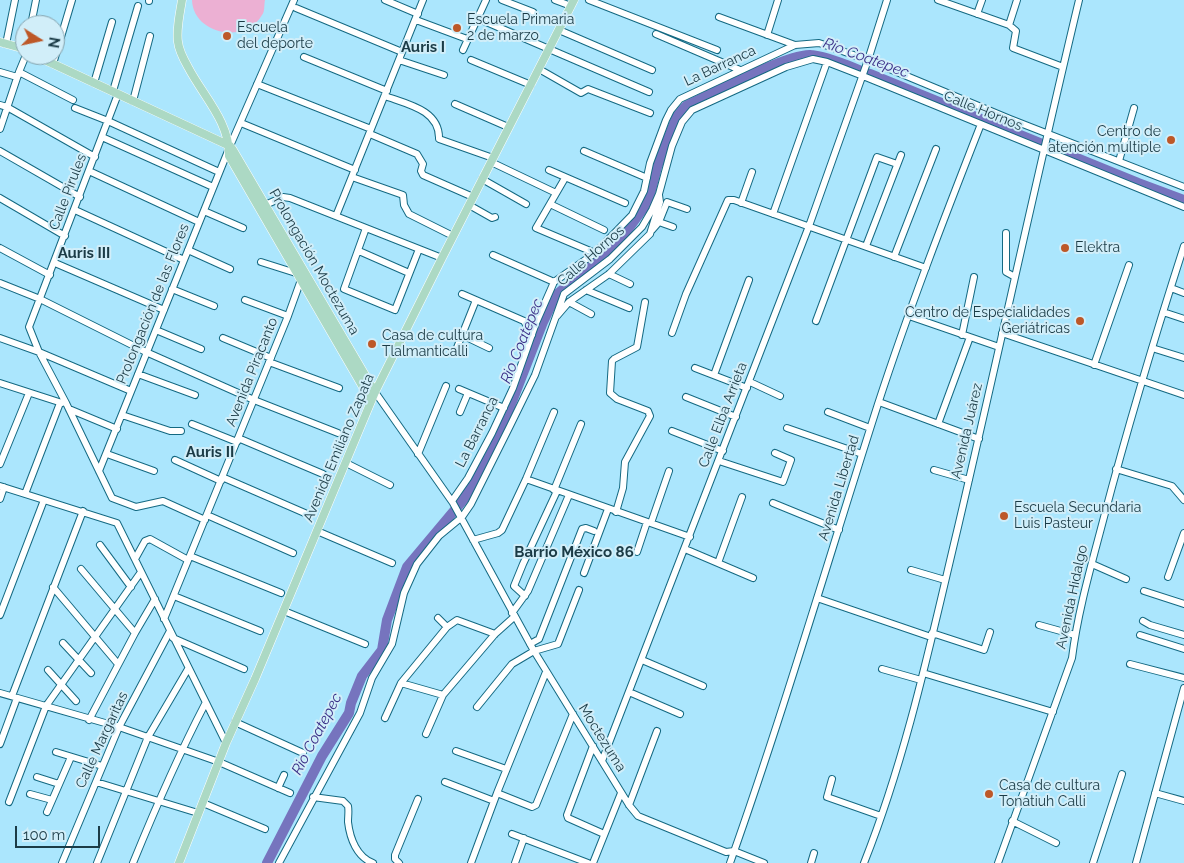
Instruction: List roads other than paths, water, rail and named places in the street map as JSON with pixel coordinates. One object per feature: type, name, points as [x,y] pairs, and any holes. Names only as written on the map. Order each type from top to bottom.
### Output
[{"type":"main road","name":"Prolongación Moctezuma","points":[[182,0],[178,43],[182,57],[198,86],[224,124],[230,146],[371,401]]},
{"type":"main road","name":"Avenida Emiliano Zapata","points":[[179,863],[235,722],[284,611],[371,401],[508,127],[573,3]]},
{"type":"main road","points":[[55,65],[230,146]]},
{"type":"main road","name":"Prolongación Moctezuma","points":[[302,276],[376,392]]},
{"type":"street","points":[[3,43],[15,0]]},
{"type":"street","points":[[32,15],[36,0]]},
{"type":"street","points":[[65,24],[72,0]]},
{"type":"street","name":"Prolongación de las Flores","points":[[99,471],[219,172],[294,0]]},
{"type":"street","points":[[385,0],[417,17],[467,39]]},
{"type":"street","points":[[336,216],[423,0]]},
{"type":"street","points":[[463,50],[486,0]]},
{"type":"street","points":[[502,0],[533,12]]},
{"type":"street","points":[[555,0],[573,3]]},
{"type":"street","points":[[589,0],[718,50]]},
{"type":"street","points":[[767,35],[778,0]]},
{"type":"street","name":"Calle Elba Arrieta","points":[[602,761],[809,226],[868,61],[887,0]]},
{"type":"street","points":[[938,0],[1009,25],[1016,31],[1013,48],[1063,67]]},
{"type":"street","points":[[977,14],[982,0]]},
{"type":"street","points":[[1009,25],[1017,0]]},
{"type":"street","name":"Avenida Juárez","points":[[864,863],[900,762],[922,677],[979,439],[1079,0]]},
{"type":"street","name":"Calle Pirules","points":[[40,352],[29,327],[108,121],[138,6]]},
{"type":"street","points":[[296,8],[402,52]]},
{"type":"street","points":[[718,17],[795,45]]},
{"type":"street","points":[[478,18],[649,92]]},
{"type":"street","points":[[94,83],[112,22]]},
{"type":"street","points":[[559,30],[652,70]]},
{"type":"street","points":[[656,34],[740,70]]},
{"type":"street","points":[[133,100],[150,36]]},
{"type":"street","name":"La Barranca","points":[[453,502],[468,478],[504,408],[554,282],[595,253],[632,215],[644,191],[650,163],[671,110],[680,99],[795,45],[818,43],[868,61],[1048,136],[1119,161],[1184,187]]},
{"type":"street","points":[[304,57],[428,113],[440,130],[440,139],[492,160],[556,193]]},
{"type":"street","name":"Calle Hornos","points":[[279,863],[360,713],[372,678],[392,644],[404,593],[417,564],[439,536],[471,504],[536,375],[564,294],[610,259],[642,226],[652,210],[672,146],[682,122],[692,110],[786,67],[813,59],[863,75],[1184,207]]},
{"type":"street","points":[[399,60],[444,75]]},
{"type":"street","points":[[471,60],[531,84]]},
{"type":"street","points":[[773,214],[827,62]]},
{"type":"street","points":[[0,129],[3,106],[22,65]]},
{"type":"street","points":[[539,69],[581,92],[588,89],[650,113]]},
{"type":"street","points":[[0,72],[18,75],[73,100]]},
{"type":"street","points":[[257,84],[417,154],[423,164],[421,171],[423,175],[473,197]]},
{"type":"street","points":[[456,104],[508,127]]},
{"type":"street","points":[[3,106],[95,157]]},
{"type":"street","points":[[74,108],[108,121],[219,172]]},
{"type":"street","points":[[1119,161],[1134,108]]},
{"type":"street","points":[[241,123],[355,170]]},
{"type":"street","name":"Avenida Libertad","points":[[730,863],[839,530],[870,428],[926,268],[981,124]]},
{"type":"street","points":[[102,137],[213,187]]},
{"type":"street","points":[[894,256],[936,149]]},
{"type":"street","points":[[584,150],[647,178]]},
{"type":"street","points":[[0,151],[80,197]]},
{"type":"street","points":[[866,246],[901,155]]},
{"type":"street","points":[[816,321],[877,157],[897,164]]},
{"type":"street","points":[[549,170],[625,203]]},
{"type":"street","points":[[89,171],[200,222]]},
{"type":"street","points":[[741,203],[752,172]]},
{"type":"street","points":[[352,177],[403,195],[404,205],[409,214],[453,236]]},
{"type":"street","points":[[565,178],[536,228],[595,253]]},
{"type":"street","points":[[482,179],[526,204]]},
{"type":"street","points":[[650,234],[660,202],[658,194]]},
{"type":"street","points":[[263,206],[283,197],[442,258]]},
{"type":"street","points":[[0,198],[65,236]]},
{"type":"street","points":[[672,333],[690,285],[728,200],[847,239],[926,268]]},
{"type":"street","points":[[555,318],[569,302],[609,274],[650,234],[659,222],[667,202],[686,209]]},
{"type":"street","points":[[550,204],[604,230]]},
{"type":"street","points":[[469,205],[492,218],[495,217]]},
{"type":"street","points":[[75,210],[184,260]]},
{"type":"street","points":[[204,211],[243,228]]},
{"type":"street","points":[[659,222],[673,227]]},
{"type":"street","points":[[366,228],[344,289],[395,310],[419,249]]},
{"type":"street","points":[[1006,233],[1006,272],[1016,276]]},
{"type":"street","name":"Avenida Hidalgo","points":[[998,863],[1072,658],[1075,635],[1116,469],[1184,246]]},
{"type":"street","points":[[0,248],[50,274]]},
{"type":"street","points":[[188,250],[230,269]]},
{"type":"street","points":[[359,250],[409,272]]},
{"type":"street","points":[[493,255],[554,282]]},
{"type":"street","points":[[261,262],[302,276]]},
{"type":"street","points":[[55,263],[164,310]]},
{"type":"street","points":[[1094,365],[1129,265]]},
{"type":"street","points":[[609,274],[630,284]]},
{"type":"street","name":"Avenida Piracanto","points":[[164,619],[299,289],[302,276]]},
{"type":"street","points":[[962,335],[974,277]]},
{"type":"street","points":[[714,375],[749,280]]},
{"type":"street","points":[[0,283],[40,299],[146,352],[254,400],[338,434]]},
{"type":"street","points":[[1171,288],[1184,293]]},
{"type":"street","points":[[172,289],[214,306]]},
{"type":"street","points":[[586,290],[629,308]]},
{"type":"street","points":[[462,294],[524,321],[532,335]]},
{"type":"street","points":[[245,300],[288,316]]},
{"type":"street","points":[[456,350],[476,300]]},
{"type":"street","points":[[569,302],[591,314]]},
{"type":"street","points":[[616,512],[623,488],[625,462],[650,416],[648,411],[616,400],[610,393],[612,361],[614,358],[637,347],[645,302]]},
{"type":"street","points":[[1163,312],[1184,319]]},
{"type":"street","points":[[909,316],[999,347]]},
{"type":"street","points":[[156,330],[201,349]]},
{"type":"street","points":[[1002,333],[1184,395]]},
{"type":"street","points":[[462,335],[489,348]]},
{"type":"street","points":[[0,338],[40,352],[131,390]]},
{"type":"street","points":[[223,338],[270,360],[339,388]]},
{"type":"street","points":[[938,424],[970,338]]},
{"type":"street","points":[[1152,348],[1184,358]]},
{"type":"street","points":[[40,352],[112,498],[136,507],[163,501],[293,553]]},
{"type":"street","points":[[695,368],[780,396]]},
{"type":"street","points":[[138,374],[194,395]]},
{"type":"street","points":[[0,384],[65,405],[116,429]]},
{"type":"street","points":[[418,454],[446,386]]},
{"type":"street","points":[[459,389],[504,408]]},
{"type":"street","name":"Prolongación Moctezuma","points":[[376,392],[453,502],[513,615],[546,672]]},
{"type":"street","points":[[460,412],[468,392]]},
{"type":"street","points":[[0,464],[29,393]]},
{"type":"street","points":[[686,397],[736,418]]},
{"type":"street","points":[[879,402],[979,439]]},
{"type":"street","points":[[25,494],[65,405]]},
{"type":"street","points":[[473,540],[498,533],[502,530],[554,412]]},
{"type":"street","points":[[828,412],[870,428]]},
{"type":"street","points":[[122,415],[170,431],[182,431]]},
{"type":"street","points":[[192,424],[323,474]]},
{"type":"street","points":[[525,596],[514,586],[556,490],[582,424]]},
{"type":"street","points":[[787,428],[862,454]]},
{"type":"street","points":[[672,431],[723,451]]},
{"type":"street","points":[[719,461],[783,482],[791,460],[775,453]]},
{"type":"street","points":[[107,454],[154,471]]},
{"type":"street","points":[[175,460],[307,514]]},
{"type":"street","points":[[346,463],[390,485]]},
{"type":"street","points":[[1116,469],[1172,486],[1184,500]]},
{"type":"street","points":[[934,470],[969,480]]},
{"type":"street","points":[[637,552],[668,471]]},
{"type":"street","points":[[526,479],[690,537]]},
{"type":"street","points":[[0,499],[2,487],[117,523],[226,744]]},
{"type":"street","points":[[426,734],[443,695],[513,615],[525,596],[569,495]]},
{"type":"street","points":[[718,563],[742,497]]},
{"type":"street","points":[[0,615],[44,500]]},
{"type":"street","points":[[773,502],[839,530]]},
{"type":"street","points":[[584,573],[608,509]]},
{"type":"street","points":[[0,744],[53,587],[83,511]]},
{"type":"street","points":[[477,707],[512,664],[532,648],[539,639],[582,529],[586,528],[594,531]]},
{"type":"street","points":[[317,531],[392,563]]},
{"type":"street","points":[[1168,577],[1184,533]]},
{"type":"street","points":[[135,559],[145,541],[150,539],[189,558],[282,593]]},
{"type":"street","points":[[100,545],[130,588]]},
{"type":"street","points":[[685,549],[753,578]]},
{"type":"street","points":[[1092,564],[1126,579]]},
{"type":"street","points":[[81,569],[135,633]]},
{"type":"street","points":[[910,570],[945,580]]},
{"type":"street","points":[[9,802],[46,706],[141,572]]},
{"type":"street","points":[[53,587],[118,664]]},
{"type":"street","points":[[532,648],[558,644],[579,590]]},
{"type":"street","points":[[1144,591],[1184,604]]},
{"type":"street","points":[[174,596],[260,631]]},
{"type":"street","points":[[817,598],[984,650],[990,632]]},
{"type":"street","points":[[89,720],[135,633],[155,600]]},
{"type":"street","points":[[284,611],[365,644]]},
{"type":"street","points":[[438,618],[447,627]]},
{"type":"street","points":[[385,718],[402,683],[447,627],[457,620],[495,634]]},
{"type":"street","points":[[1143,621],[1150,626],[1184,635]]},
{"type":"street","points":[[1039,625],[1075,635]]},
{"type":"street","points":[[171,634],[244,669]]},
{"type":"street","name":"Calle Margaritas","points":[[62,863],[119,727],[171,634]]},
{"type":"street","points":[[1140,635],[1184,649]]},
{"type":"street","points":[[63,643],[91,673]]},
{"type":"street","points":[[642,660],[703,686]]},
{"type":"street","points":[[1130,664],[1184,678]]},
{"type":"street","points":[[97,863],[148,737],[188,669]]},
{"type":"street","points":[[882,669],[922,677],[1053,712]]},
{"type":"street","points":[[48,670],[76,701]]},
{"type":"street","points":[[471,863],[546,672]]},
{"type":"street","name":"Moctezuma","points":[[546,672],[621,793],[638,816],[726,852],[734,852]]},
{"type":"street","points":[[402,683],[443,695]]},
{"type":"street","points":[[1136,863],[1184,688]]},
{"type":"street","points":[[629,692],[680,714]]},
{"type":"street","points":[[0,693],[89,720],[119,727],[219,762],[290,793]]},
{"type":"street","points":[[133,863],[157,802],[181,749],[205,704]]},
{"type":"street","points":[[497,793],[532,807],[536,805],[573,714]]},
{"type":"street","points":[[235,722],[303,753]]},
{"type":"street","points":[[629,805],[657,731]]},
{"type":"street","points":[[593,746],[567,815],[568,818],[604,834]]},
{"type":"street","points":[[456,751],[506,770]]},
{"type":"street","points":[[56,752],[102,766]]},
{"type":"street","points":[[47,812],[71,757]]},
{"type":"street","points":[[278,788],[284,774]]},
{"type":"street","points":[[1092,863],[1122,774]]},
{"type":"street","points":[[37,777],[59,784]]},
{"type":"street","points":[[832,779],[827,797],[882,816]]},
{"type":"street","points":[[96,782],[198,813]]},
{"type":"street","points":[[446,782],[494,801]]},
{"type":"street","points":[[593,863],[621,793]]},
{"type":"street","points":[[1155,793],[1184,802]]},
{"type":"street","points":[[30,794],[52,800]]},
{"type":"street","points":[[313,797],[343,801],[348,806],[348,820],[355,848],[368,861],[373,863]]},
{"type":"street","points":[[399,863],[395,859],[395,855],[418,798]]},
{"type":"street","points":[[203,803],[264,829]]},
{"type":"street","points":[[1012,821],[1056,843]]},
{"type":"street","points":[[512,834],[588,863]]},
{"type":"street","points":[[515,863],[524,838]]},
{"type":"street","points":[[734,852],[764,863]]},
{"type":"street","points":[[811,863],[814,853]]},
{"type":"waterway","name":"Rio Coatepec","points":[[267,863],[322,756],[349,713],[362,676],[382,650],[387,620],[407,567],[464,499],[494,448],[543,322],[556,295],[617,244],[648,202],[657,167],[677,116],[686,106],[768,67],[800,56],[818,56],[870,74],[1184,200]]},
{"type":"place","name":"Escuela Primaria 2 de marzo","points":[[457,28]]},
{"type":"place","name":"Escuela del deporte","points":[[227,36]]},
{"type":"place","name":"Centro de atención multiple","points":[[1171,140]]},
{"type":"place","name":"Elektra","points":[[1065,248]]},
{"type":"place","name":"Centro de Especialidades Geriátricas","points":[[1080,321]]},
{"type":"place","name":"Casa de cultura Tlalmanticalli","points":[[372,344]]},
{"type":"place","name":"Escuela Secundaria Luis Pasteur","points":[[1004,516]]},
{"type":"place","name":"Casa de cultura Tonatiuh Calli","points":[[989,794]]},
{"type":"district","name":"Auris I","points":[[423,47]]},
{"type":"district","name":"Auris III","points":[[84,253]]},
{"type":"district","name":"Auris II","points":[[210,452]]},
{"type":"district","name":"Barrio México 86","points":[[574,552]]}]
